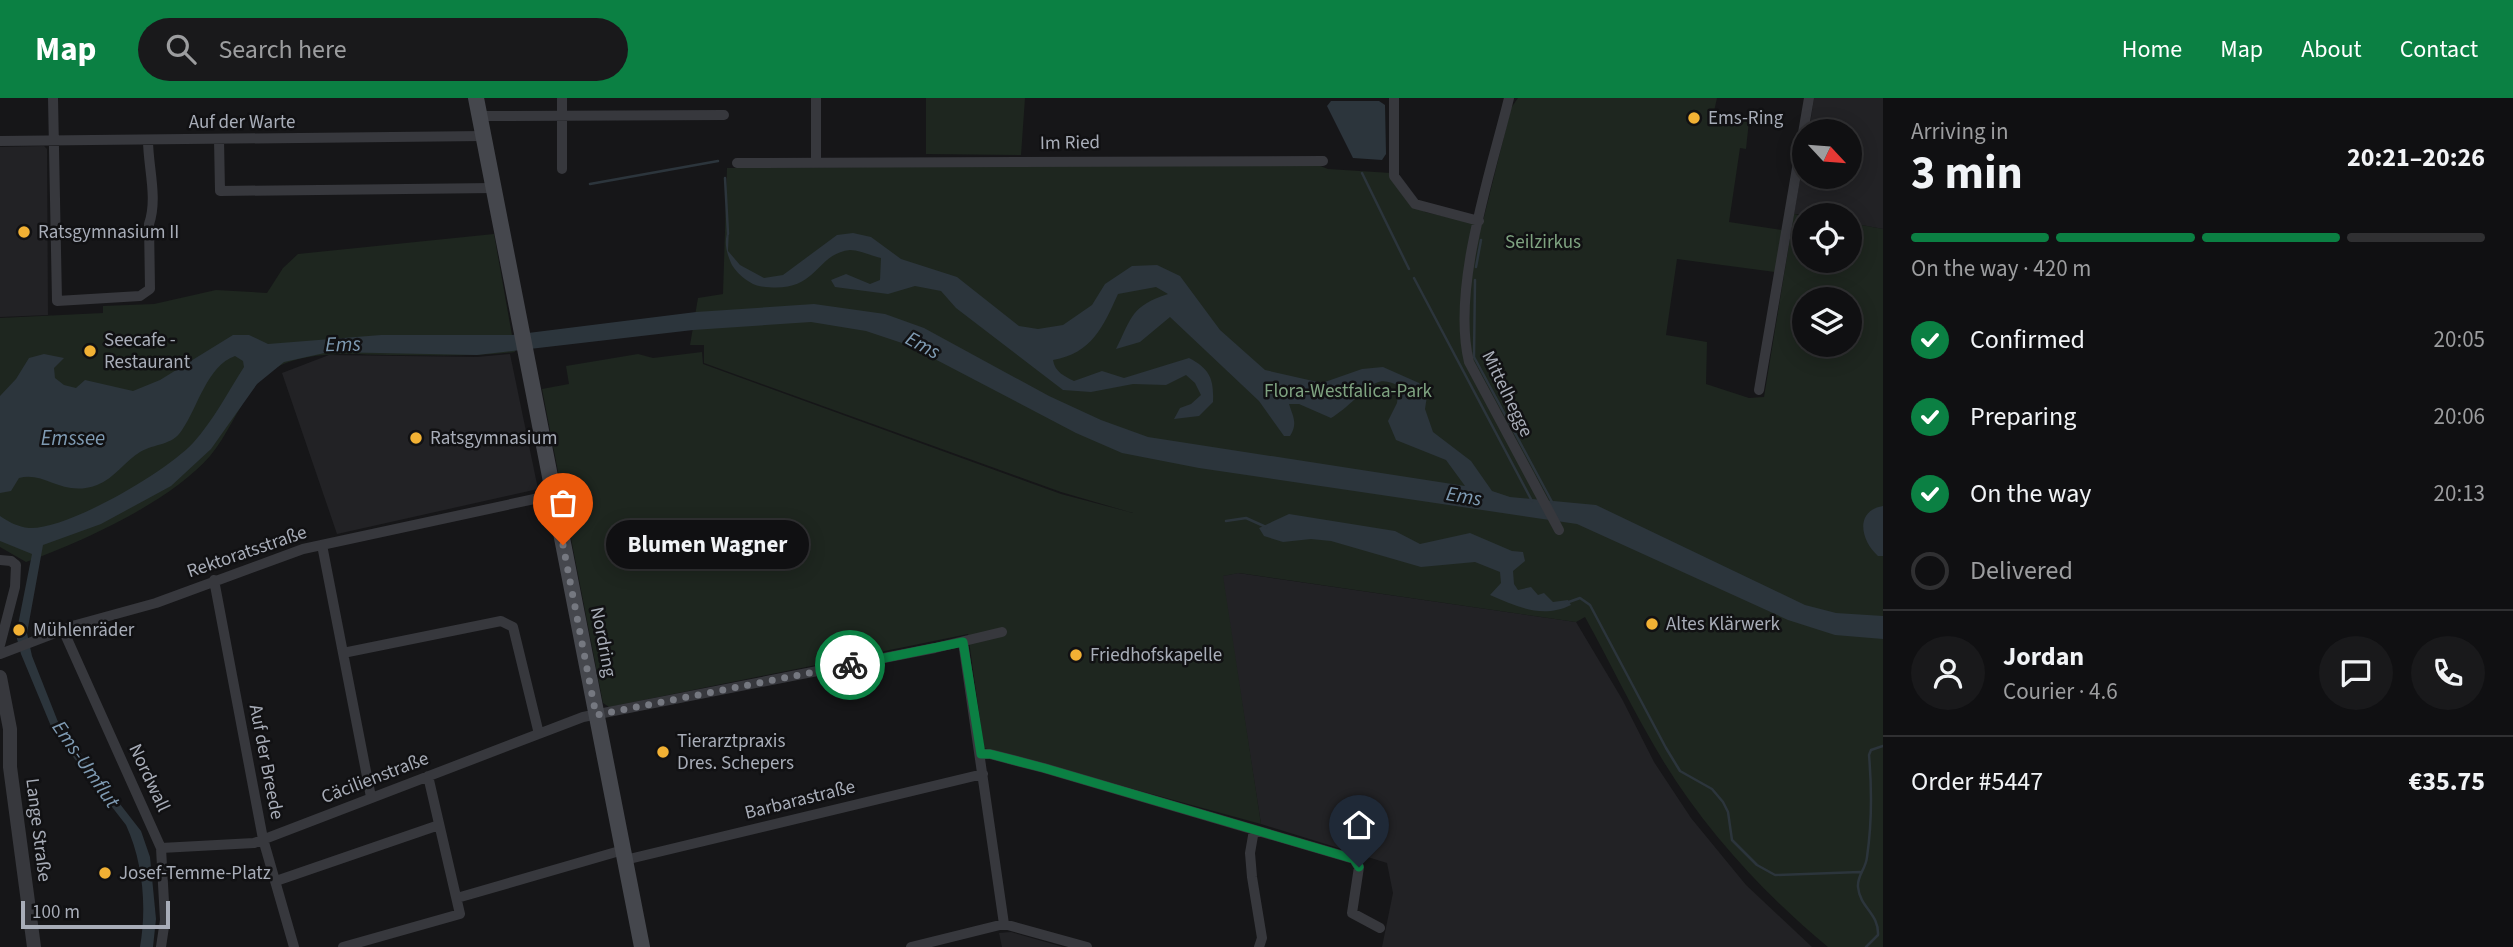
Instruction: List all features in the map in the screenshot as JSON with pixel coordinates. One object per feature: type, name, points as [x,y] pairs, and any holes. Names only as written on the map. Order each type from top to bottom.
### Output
[{"type":"main road","name":"Nordring","points":[[476,98],[642,947]]},
{"type":"street","points":[[53,98],[57,301],[141,296],[150,289],[149,224],[152,215],[152,183],[148,170],[148,140]]},
{"type":"street","points":[[562,98],[562,169]]},
{"type":"street","points":[[816,98],[817,163]]},
{"type":"street","points":[[1394,98],[1394,176],[1415,204],[1479,221]]},
{"type":"street","name":"Mittelhegge","points":[[1509,98],[1469,268],[1465,346],[1469,362],[1559,530]]},
{"type":"street","points":[[1759,390],[1809,98]]},
{"type":"street","points":[[480,116],[724,115]]},
{"type":"street","name":"Auf der Warte","points":[[0,141],[484,136]]},
{"type":"street","points":[[219,139],[220,191],[494,188]]},
{"type":"street","name":"Im Ried","points":[[737,163],[1323,161]]},
{"type":"street","name":"Rektoratsstraße","points":[[0,654],[272,558],[553,495]]},
{"type":"street","points":[[322,545],[371,797]]},
{"type":"street","points":[[0,560],[11,561],[15,571],[15,587],[0,645]]},
{"type":"street","points":[[0,565],[6,572],[15,571]]},
{"type":"street","name":"Auf der Breede","points":[[214,580],[263,839],[294,947]]},
{"type":"street","points":[[343,653],[501,621],[513,627],[539,734]]},
{"type":"street","name":"Nordwall","points":[[64,632],[161,848],[165,920],[161,947]]},
{"type":"street","name":"Cäcilienstraße","points":[[161,848],[254,843],[539,734],[596,715],[1002,632]]},
{"type":"street","points":[[963,642],[1004,924]]},
{"type":"street","name":"Lange Straße","points":[[0,677],[34,947]]},
{"type":"street","points":[[981,754],[1044,768],[1354,859],[1359,867],[1352,913],[1380,928]]},
{"type":"street","name":"Barbarastraße","points":[[457,898],[624,855],[983,774]]},
{"type":"street","points":[[343,947],[460,914],[428,776]]},
{"type":"street","points":[[276,881],[439,825]]},
{"type":"street","points":[[1254,830],[1250,853],[1262,938],[1259,947]]},
{"type":"street","points":[[911,947],[1004,924],[1087,947]]},
{"type":"shaded area","points":[[1814,98],[1883,98],[1883,229],[1862,225],[1862,203],[1796,203],[1798,189],[1862,189],[1862,119],[1811,119]]},
{"type":"shaded area","name":"Ratsgymnasium II","points":[[44,146],[47,149],[48,315],[0,317],[0,147]]},
{"type":"shaded area","name":"Ratsgymnasium","points":[[510,354],[538,489],[337,534],[282,373],[329,355],[477,357]]},
{"type":"shaded area","points":[[1238,573],[1576,622],[1622,699],[1654,762],[1691,818],[1746,885],[1812,947],[1382,947],[1393,893],[1387,863],[1261,824],[1222,576]]},
{"type":"shaded area","points":[[1011,932],[1063,947],[1002,947],[999,933]]},
{"type":"green space","points":[[926,98],[1025,98],[1021,155],[926,154]]},
{"type":"green space","name":"Flora-Westfalica-Park","points":[[1518,98],[1717,98],[1713,116],[1749,121],[1746,149],[1740,148],[1729,222],[1782,230],[1775,272],[1677,259],[1666,335],[1707,342],[1706,384],[1749,398],[1764,397],[1792,226],[1792,273],[1862,273],[1862,225],[1883,229],[1883,947],[1828,947],[1804,927],[1737,860],[1697,811],[1662,759],[1585,617],[1576,622],[1239,573],[1223,576],[1261,824],[984,748],[968,634],[609,707],[603,703],[542,389],[569,384],[566,366],[638,354],[653,358],[702,352],[703,364],[1061,494],[1133,513],[1061,492],[704,363],[704,345],[690,345],[698,298],[723,294],[727,168],[1315,164],[1328,169],[1391,173],[1425,212],[1482,225],[1511,108]]},
{"type":"green space","points":[[494,234],[515,352],[483,355],[336,354],[286,363],[272,370],[251,391],[210,456],[193,473],[149,504],[98,532],[26,562],[0,547],[0,318],[103,313],[103,306],[154,304],[216,290],[267,293],[283,268],[298,254]]},
{"type":"water","points":[[1331,101],[1379,101],[1385,105],[1386,154],[1382,160],[1353,158],[1327,106]]},
{"type":"water","points":[[729,227],[728,251],[740,265],[764,278],[783,275],[837,235],[853,233],[871,237],[901,259],[957,277],[1019,326],[1038,329],[1063,325],[1092,305],[1105,284],[1132,266],[1157,265],[1180,276],[1220,330],[1265,370],[1322,383],[1362,369],[1383,367],[1419,383],[1427,396],[1425,409],[1433,432],[1471,461],[1492,491],[1510,497],[1596,505],[1805,605],[1836,613],[1883,616],[1883,639],[1835,635],[1788,620],[1577,524],[1199,468],[1122,453],[1076,433],[908,345],[866,331],[811,322],[693,330],[477,355],[329,352],[284,362],[257,384],[211,449],[171,486],[101,524],[43,545],[27,633],[32,656],[60,727],[141,831],[150,857],[156,919],[153,947],[140,947],[142,885],[132,839],[126,825],[53,731],[21,654],[16,635],[32,554],[0,541],[0,516],[29,528],[46,526],[67,520],[140,483],[193,443],[214,416],[244,367],[243,361],[235,356],[217,369],[178,435],[168,442],[140,452],[103,482],[85,488],[74,488],[38,478],[19,478],[11,491],[0,493],[0,396],[16,379],[29,358],[44,354],[64,358],[54,368],[55,378],[64,385],[76,388],[85,380],[133,391],[160,380],[233,335],[249,335],[268,344],[381,335],[512,335],[696,312],[814,304],[885,314],[924,328],[1049,396],[1101,420],[1148,437],[1465,486],[1446,460],[1396,440],[1388,421],[1397,403],[1399,386],[1394,384],[1382,381],[1376,383],[1331,418],[1299,404],[1289,404],[1294,427],[1290,436],[1284,436],[1259,401],[1170,317],[1140,342],[1116,349],[1134,314],[1147,303],[1168,294],[1156,287],[1118,294],[1101,328],[1087,345],[1066,357],[1053,360],[1054,364],[1060,373],[1074,381],[1102,371],[1124,378],[1189,358],[1202,366],[1213,387],[1213,402],[1199,416],[1174,419],[1180,408],[1191,404],[1201,395],[1195,383],[1186,375],[1166,385],[1133,384],[1091,392],[1063,390],[956,308],[941,291],[915,286],[888,294],[835,287],[831,280],[846,274],[870,284],[880,280],[881,258],[861,252],[850,250],[838,253],[804,280],[793,285],[755,285],[743,277],[731,263],[726,245]]},
{"type":"water","points":[[1883,506],[1883,556],[1878,556],[1868,543],[1863,527],[1868,514]]},
{"type":"water","points":[[1289,514],[1395,531],[1420,544],[1470,533],[1512,551],[1523,552],[1525,561],[1513,571],[1514,584],[1518,590],[1531,587],[1538,595],[1544,593],[1553,602],[1568,600],[1571,605],[1550,611],[1530,610],[1490,595],[1501,583],[1500,572],[1475,562],[1421,567],[1331,541],[1311,539],[1283,542],[1264,536],[1259,528]]},
{"type":"waterway","points":[[590,184],[718,161]]},
{"type":"waterway","points":[[1362,173],[1409,269]]},
{"type":"waterway","points":[[725,178],[728,234]]},
{"type":"waterway","points":[[1476,267],[1481,240]]},
{"type":"waterway","points":[[1414,278],[1532,501]]},
{"type":"waterway","points":[[1475,280],[1474,357],[1552,502]]},
{"type":"waterway","points":[[1226,521],[1246,518],[1266,527]]},
{"type":"waterway","points":[[1566,603],[1580,598],[1590,605],[1680,771],[1712,789],[1723,802],[1728,812],[1732,840],[1757,865],[1775,875],[1860,872]]},
{"type":"waterway","points":[[1866,947],[1878,935],[1878,927],[1859,894],[1858,883],[1866,861],[1870,832],[1869,755],[1871,750],[1883,746]]},
{"type":"way so far","points":[[563,545],[596,715],[850,665]]},
{"type":"place","name":"Ems-Ring","points":[[1694,118]]},
{"type":"place","name":"Ratsgymnasium II","points":[[24,232]]},
{"type":"place","name":"Seecafe - Restaurant","points":[[90,351]]},
{"type":"place","name":"Ratsgymnasium","points":[[416,438]]},
{"type":"place","name":"Blumen Wagner","points":[[563,545]]},
{"type":"place","name":"Altes Klärwerk","points":[[1652,624]]},
{"type":"place","name":"Mühlenräder","points":[[19,630]]},
{"type":"place","name":"Friedhofskapelle","points":[[1076,655]]},
{"type":"place","name":"Tierarztpraxis Dres. Schepers","points":[[663,752]]},
{"type":"place","name":"Josef-Temme-Platz","points":[[105,873]]},
{"type":"route","points":[[850,665],[963,642],[981,754],[1044,768],[1354,859],[1359,867]]},
{"type":"park label","name":"Seilzirkus","points":[[1543,242]]},
{"type":"water label","name":"Ems","points":[[343,344]]},
{"type":"water label","name":"Ems","points":[[923,345]]},
{"type":"water label","name":"Emssee","points":[[73,438]]},
{"type":"water label","name":"Ems","points":[[1464,496]]},
{"type":"water label","name":"Ems-Umflut","points":[[86,764]]}]
